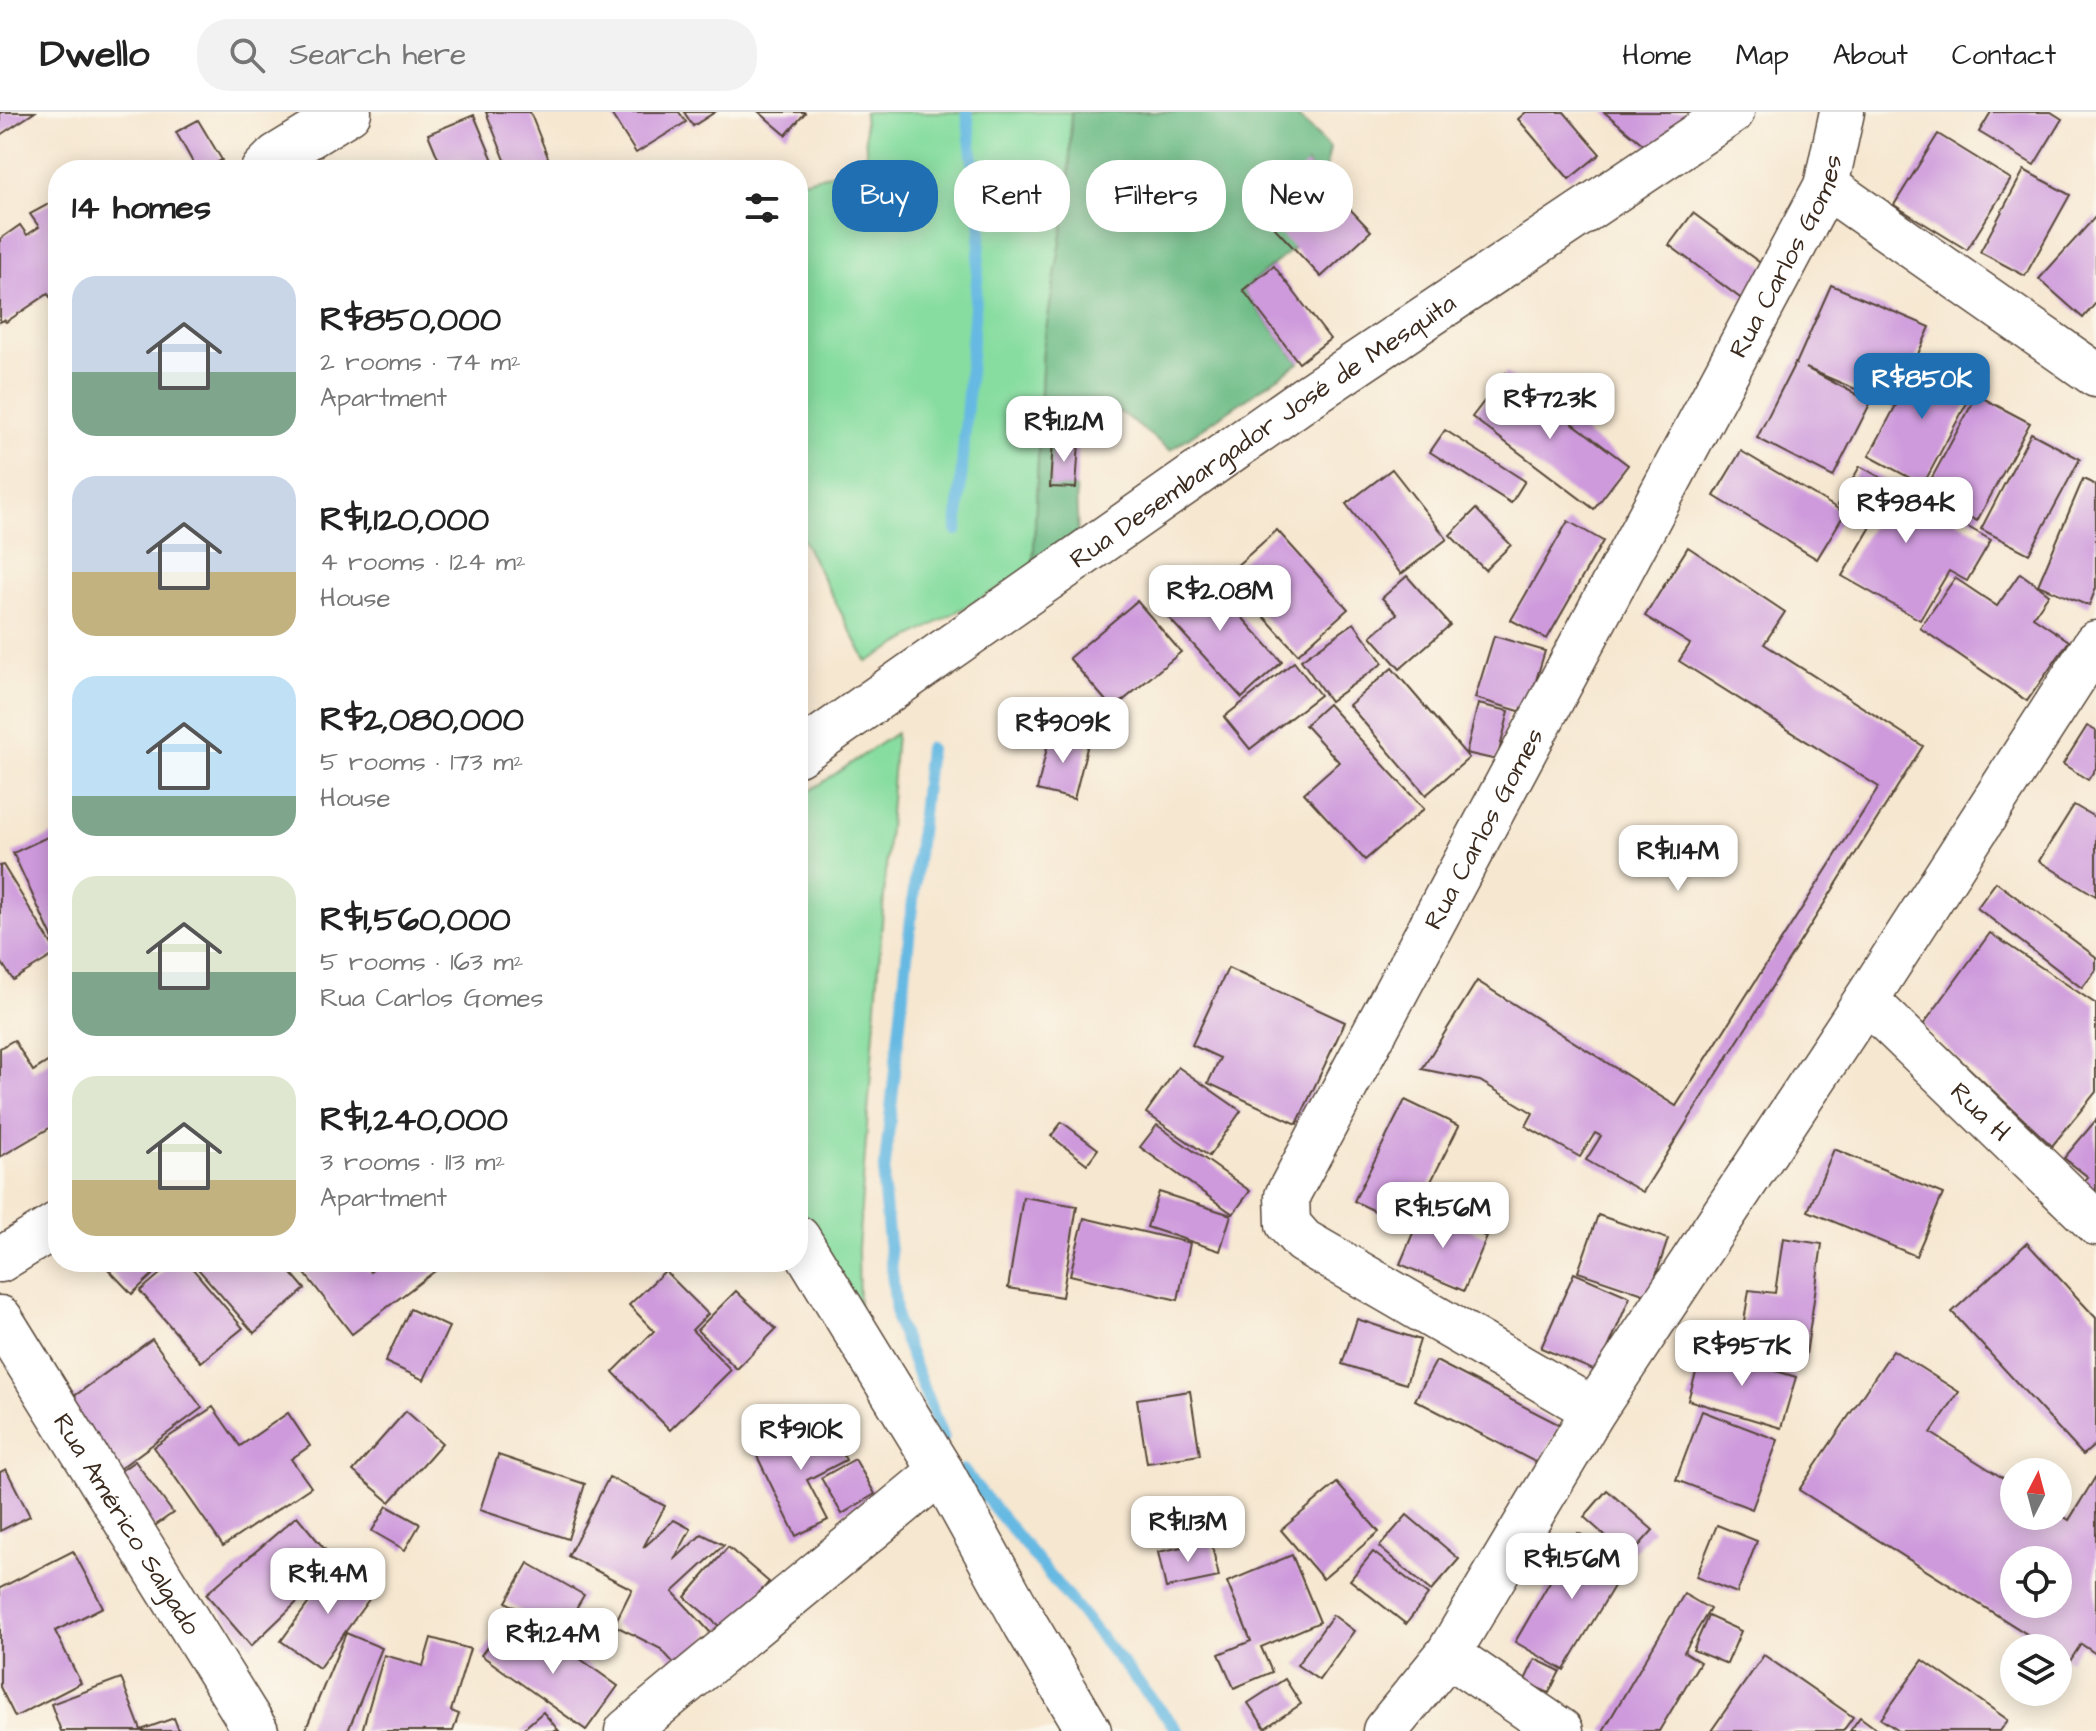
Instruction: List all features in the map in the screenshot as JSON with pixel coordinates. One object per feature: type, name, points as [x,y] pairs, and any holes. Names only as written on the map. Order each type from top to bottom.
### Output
[{"type":"street","points":[[273,160],[349,112]]},
{"type":"street","name":"Rua Desembargador José de Mesquita","points":[[808,747],[1307,397],[1732,112]]},
{"type":"street","name":"Rua Carlos Gomes","points":[[1594,1410],[1303,1241],[1288,1224],[1287,1196],[1826,186],[1842,112]]},
{"type":"street","points":[[1826,186],[2096,375]]},
{"type":"street","points":[[1385,1731],[1448,1654],[1594,1410],[1866,1000],[2096,643]]},
{"type":"street","name":"Rua H","points":[[1866,1000],[2096,1223]]},
{"type":"street","points":[[0,1260],[48,1230]]},
{"type":"street","points":[[808,1254],[941,1471],[1089,1731]]},
{"type":"street","name":"Rua Américo Salgado","points":[[0,1318],[256,1731]]},
{"type":"street","points":[[627,1731],[941,1471]]},
{"type":"street","points":[[1448,1654],[1561,1731]]},
{"type":"green space","points":[[864,112],[1071,112],[1070,160],[954,160],[954,232],[1062,232],[1043,348],[1033,569],[867,662],[808,550],[808,180],[832,174],[832,232],[938,232],[938,160],[867,160]]},
{"type":"green space","points":[[1071,112],[1293,112],[1330,148],[1328,160],[1242,160],[1242,232],[1296,232],[1294,248],[1243,290],[1299,363],[1170,450],[1120,412],[1079,442],[1053,441],[1050,486],[1076,488],[1078,539],[1033,569],[1043,348],[1062,232],[1070,232]]},
{"type":"green space","points":[[896,733],[858,1249],[859,1308],[808,1222],[808,792]]},
{"type":"building","points":[[0,112],[35,112],[0,135]]},
{"type":"building","points":[[486,112],[530,112],[549,160],[505,160]]},
{"type":"building","points":[[610,112],[679,112],[686,122],[636,153]]},
{"type":"building","points":[[684,112],[715,112],[693,126]]},
{"type":"building","points":[[759,112],[804,112],[805,113],[786,135]]},
{"type":"building","points":[[1526,112],[1564,112],[1600,154],[1569,179],[1518,119]]},
{"type":"building","points":[[1604,112],[1691,112],[1655,154]]},
{"type":"building","points":[[1991,112],[2051,112],[2062,119],[2034,165],[1979,132]]},
{"type":"building","points":[[474,115],[493,160],[439,160],[428,134]]},
{"type":"building","points":[[198,120],[222,160],[191,160],[176,132]]},
{"type":"building","points":[[1938,134],[2011,179],[1967,250],[1894,205]]},
{"type":"building","points":[[2024,170],[2070,195],[2025,276],[1980,252]]},
{"type":"building","points":[[48,204],[48,294],[6,322],[0,322],[0,239],[20,225],[27,235],[39,227],[30,214]]},
{"type":"building","points":[[1353,212],[1371,231],[1321,277],[1279,232],[1353,232]]},
{"type":"building","points":[[1693,213],[1767,268],[1743,300],[1669,245]]},
{"type":"building","points":[[2096,216],[2096,303],[2083,318],[2039,279]]},
{"type":"building","points":[[1274,266],[1330,339],[1299,363],[1243,290]]},
{"type":"building","points":[[1831,285],[1930,327],[1895,406],[1806,368],[1871,402],[1833,477],[1757,438],[1796,364]]},
{"type":"building","points":[[1921,358],[1976,386],[1923,485],[1869,456]]},
{"type":"building","points":[[1506,373],[1628,465],[1594,509],[1472,417]]},
{"type":"building","points":[[1977,395],[2030,423],[1977,521],[1924,492]]},
{"type":"building","points":[[1445,430],[1525,481],[1511,503],[1430,452]]},
{"type":"building","points":[[2031,433],[2080,459],[2029,554],[1981,529]]},
{"type":"building","points":[[1053,441],[1079,442],[1076,488],[1050,487]]},
{"type":"building","points":[[1741,451],[1845,513],[1817,559],[1714,496]]},
{"type":"building","points":[[1860,466],[1991,540],[1967,581],[1949,571],[1920,620],[1842,576],[1872,525],[1838,505]]},
{"type":"building","points":[[1392,469],[1447,539],[1401,574],[1346,504]]},
{"type":"building","points":[[2083,479],[2096,485],[2096,588],[2089,606],[2038,585]]},
{"type":"building","points":[[1476,509],[1511,545],[1485,570],[1450,535]]},
{"type":"building","points":[[1568,521],[1603,541],[1547,639],[1511,620]]},
{"type":"building","points":[[1277,530],[1348,609],[1298,654],[1226,575]]},
{"type":"building","points":[[1688,547],[1785,612],[1764,644],[1923,746],[1643,1192],[1586,1160],[1601,1136],[1595,1133],[1580,1157],[1526,1126],[1533,1113],[1480,1081],[1422,1069],[1477,981],[1676,1106],[1879,787],[1679,661],[1690,644],[1645,616]]},
{"type":"building","points":[[1198,568],[1282,662],[1242,698],[1157,605]]},
{"type":"building","points":[[2020,573],[2049,594],[2033,617],[2069,641],[2027,701],[1920,628],[1955,578],[1997,606]]},
{"type":"building","points":[[1407,576],[1450,625],[1400,669],[1371,636],[1397,614],[1382,598]]},
{"type":"building","points":[[1137,601],[1181,652],[1113,709],[1069,658]]},
{"type":"building","points":[[1354,623],[1383,663],[1330,701],[1301,660]]},
{"type":"building","points":[[1494,636],[1545,651],[1526,713],[1475,698]]},
{"type":"building","points":[[1294,662],[1320,695],[1250,749],[1224,717]]},
{"type":"building","points":[[1392,668],[1469,758],[1426,795],[1349,705]]},
{"type":"building","points":[[1328,704],[1424,809],[1365,860],[1304,793],[1339,762],[1305,725]]},
{"type":"building","points":[[1478,704],[1509,711],[1497,760],[1466,753]]},
{"type":"building","points":[[2087,726],[2096,731],[2096,768],[2088,780],[2063,764]]},
{"type":"building","points":[[1051,731],[1089,740],[1074,799],[1037,790]]},
{"type":"building","points":[[2074,805],[2096,818],[2096,896],[2039,861]]},
{"type":"building","points":[[48,837],[48,928],[13,853]]},
{"type":"building","points":[[3,865],[48,938],[48,959],[13,980],[0,960],[0,866]]},
{"type":"building","points":[[1996,882],[2096,957],[2096,970],[2082,988],[1977,908]]},
{"type":"building","points":[[1990,933],[2096,1004],[2096,1092],[2052,1146],[1923,1025]]},
{"type":"building","points":[[1228,968],[1345,1022],[1297,1124],[1208,1083],[1220,1058],[1192,1045]]},
{"type":"building","points":[[14,1040],[33,1071],[48,1062],[48,1129],[0,1157],[0,1048]]},
{"type":"building","points":[[1178,1067],[1241,1111],[1209,1156],[1146,1113]]},
{"type":"building","points":[[1405,1100],[1459,1126],[1408,1227],[1354,1201]]},
{"type":"building","points":[[2096,1120],[2096,1213],[2073,1194],[2088,1177],[2064,1158]]},
{"type":"building","points":[[1062,1122],[1098,1149],[1087,1164],[1051,1136]]},
{"type":"building","points":[[1157,1125],[1250,1191],[1233,1214],[1140,1147]]},
{"type":"building","points":[[1834,1149],[1943,1194],[1916,1256],[1808,1211]]},
{"type":"building","points":[[1159,1192],[1231,1215],[1220,1251],[1147,1227]]},
{"type":"building","points":[[1023,1197],[1077,1206],[1062,1297],[1008,1288]]},
{"type":"building","points":[[1423,1209],[1487,1237],[1464,1291],[1400,1264]]},
{"type":"building","points":[[1598,1215],[1668,1239],[1649,1296],[1578,1272]]},
{"type":"building","points":[[1084,1218],[1190,1243],[1178,1300],[1070,1275]]},
{"type":"building","points":[[1783,1238],[1822,1244],[1805,1362],[1739,1353],[1749,1290],[1775,1293]]},
{"type":"building","points":[[2027,1243],[2096,1318],[2096,1444],[2083,1455],[1952,1312]]},
{"type":"building","points":[[111,1272],[155,1272],[132,1294]]},
{"type":"building","points":[[162,1272],[195,1272],[243,1328],[201,1362],[140,1291]]},
{"type":"building","points":[[201,1272],[291,1272],[305,1289],[254,1333]]},
{"type":"building","points":[[304,1272],[434,1272],[352,1334]]},
{"type":"building","points":[[666,1272],[708,1314],[692,1330],[731,1370],[670,1430],[613,1372],[654,1331],[629,1305]]},
{"type":"building","points":[[1574,1273],[1630,1297],[1598,1372],[1541,1348]]},
{"type":"building","points":[[736,1291],[776,1329],[737,1369],[697,1330]]},
{"type":"building","points":[[410,1309],[449,1327],[424,1380],[385,1362]]},
{"type":"building","points":[[1357,1319],[1420,1340],[1406,1384],[1342,1364]]},
{"type":"building","points":[[152,1339],[202,1408],[115,1472],[65,1403]]},
{"type":"building","points":[[1703,1349],[1796,1377],[1781,1428],[1688,1400]]},
{"type":"building","points":[[1893,1350],[1959,1392],[1931,1433],[2000,1476],[2000,1530],[2072,1530],[2072,1515],[2096,1476],[2096,1654],[2081,1644],[2072,1658],[2072,1634],[2027,1634],[2002,1618],[2072,1618],[2072,1546],[2000,1546],[2000,1617],[1799,1490]]},
{"type":"building","points":[[1436,1361],[1560,1425],[1539,1464],[1415,1400]]},
{"type":"building","points":[[1190,1391],[1200,1455],[1147,1463],[1137,1399]]},
{"type":"building","points":[[213,1407],[240,1446],[288,1413],[310,1446],[291,1459],[311,1487],[223,1546],[154,1447]]},
{"type":"building","points":[[406,1411],[442,1443],[390,1502],[353,1471]]},
{"type":"building","points":[[1702,1411],[1778,1440],[1752,1509],[1676,1480]]},
{"type":"building","points":[[825,1418],[846,1460],[807,1480],[828,1520],[796,1536],[755,1452]]},
{"type":"building","points":[[498,1455],[585,1484],[568,1539],[480,1510]]},
{"type":"building","points":[[855,1459],[875,1494],[842,1514],[821,1478]]},
{"type":"building","points":[[135,1461],[173,1513],[150,1529],[112,1477]]},
{"type":"building","points":[[6,1469],[30,1516],[0,1531],[0,1472]]},
{"type":"building","points":[[609,1477],[665,1506],[643,1548],[674,1520],[691,1529],[674,1560],[702,1534],[724,1545],[673,1592],[710,1632],[701,1649],[679,1669],[661,1649],[614,1625],[632,1589],[568,1556]]},
{"type":"building","points":[[1337,1483],[1379,1532],[1323,1579],[1281,1530]]},
{"type":"building","points":[[1607,1490],[1653,1530],[1629,1557],[1584,1517]]},
{"type":"building","points":[[387,1506],[420,1524],[405,1550],[372,1531]]},
{"type":"building","points":[[1407,1515],[1459,1559],[1431,1591],[1379,1547]]},
{"type":"building","points":[[297,1516],[337,1564],[251,1646],[206,1594]]},
{"type":"building","points":[[1717,1525],[1757,1541],[1737,1593],[1696,1577]]},
{"type":"building","points":[[1578,1533],[1629,1561],[1564,1670],[1515,1642]]},
{"type":"building","points":[[1211,1541],[1219,1577],[1166,1588],[1158,1552]]},
{"type":"building","points":[[728,1547],[769,1582],[726,1632],[685,1597]]},
{"type":"building","points":[[73,1551],[103,1607],[55,1631],[81,1683],[15,1717],[0,1687],[0,1588]]},
{"type":"building","points":[[1373,1552],[1428,1595],[1406,1624],[1350,1580]]},
{"type":"building","points":[[1292,1555],[1320,1622],[1261,1647],[1272,1672],[1234,1688],[1219,1654],[1251,1641],[1227,1582]]},
{"type":"building","points":[[528,1563],[584,1595],[561,1634],[506,1602]]},
{"type":"building","points":[[337,1564],[375,1591],[319,1668],[281,1641]]},
{"type":"building","points":[[1684,1594],[1710,1609],[1684,1652],[1700,1662],[1659,1731],[1603,1731]]},
{"type":"building","points":[[1333,1615],[1354,1631],[1319,1680],[1297,1665]]},
{"type":"building","points":[[1708,1616],[1741,1631],[1727,1664],[1693,1650]]},
{"type":"building","points":[[501,1628],[531,1650],[544,1633],[618,1686],[586,1730],[481,1655]]},
{"type":"building","points":[[346,1633],[382,1648],[348,1731],[305,1731]]},
{"type":"building","points":[[431,1638],[470,1649],[451,1711],[459,1714],[453,1731],[362,1731],[384,1655],[423,1666]]},
{"type":"building","points":[[1764,1655],[1853,1717],[1843,1731],[1711,1731]]},
{"type":"building","points":[[1535,1659],[1560,1671],[1549,1693],[1524,1682]]},
{"type":"building","points":[[1923,1660],[2008,1720],[2000,1731],[1899,1731],[1881,1719]]},
{"type":"building","points":[[121,1678],[141,1730],[174,1718],[179,1731],[61,1731],[51,1704]]},
{"type":"building","points":[[1285,1679],[1301,1704],[1265,1728],[1248,1703]]},
{"type":"building","points":[[543,1712],[559,1731],[521,1731]]},
{"type":"building","points":[[1860,1717],[1879,1731],[1850,1731]]},
{"type":"waterway","points":[[957,530],[981,230],[967,112]]},
{"type":"waterway","points":[[929,748],[883,1184],[897,1321],[943,1438]]},
{"type":"waterway","points":[[963,1470],[1178,1731]]}]
